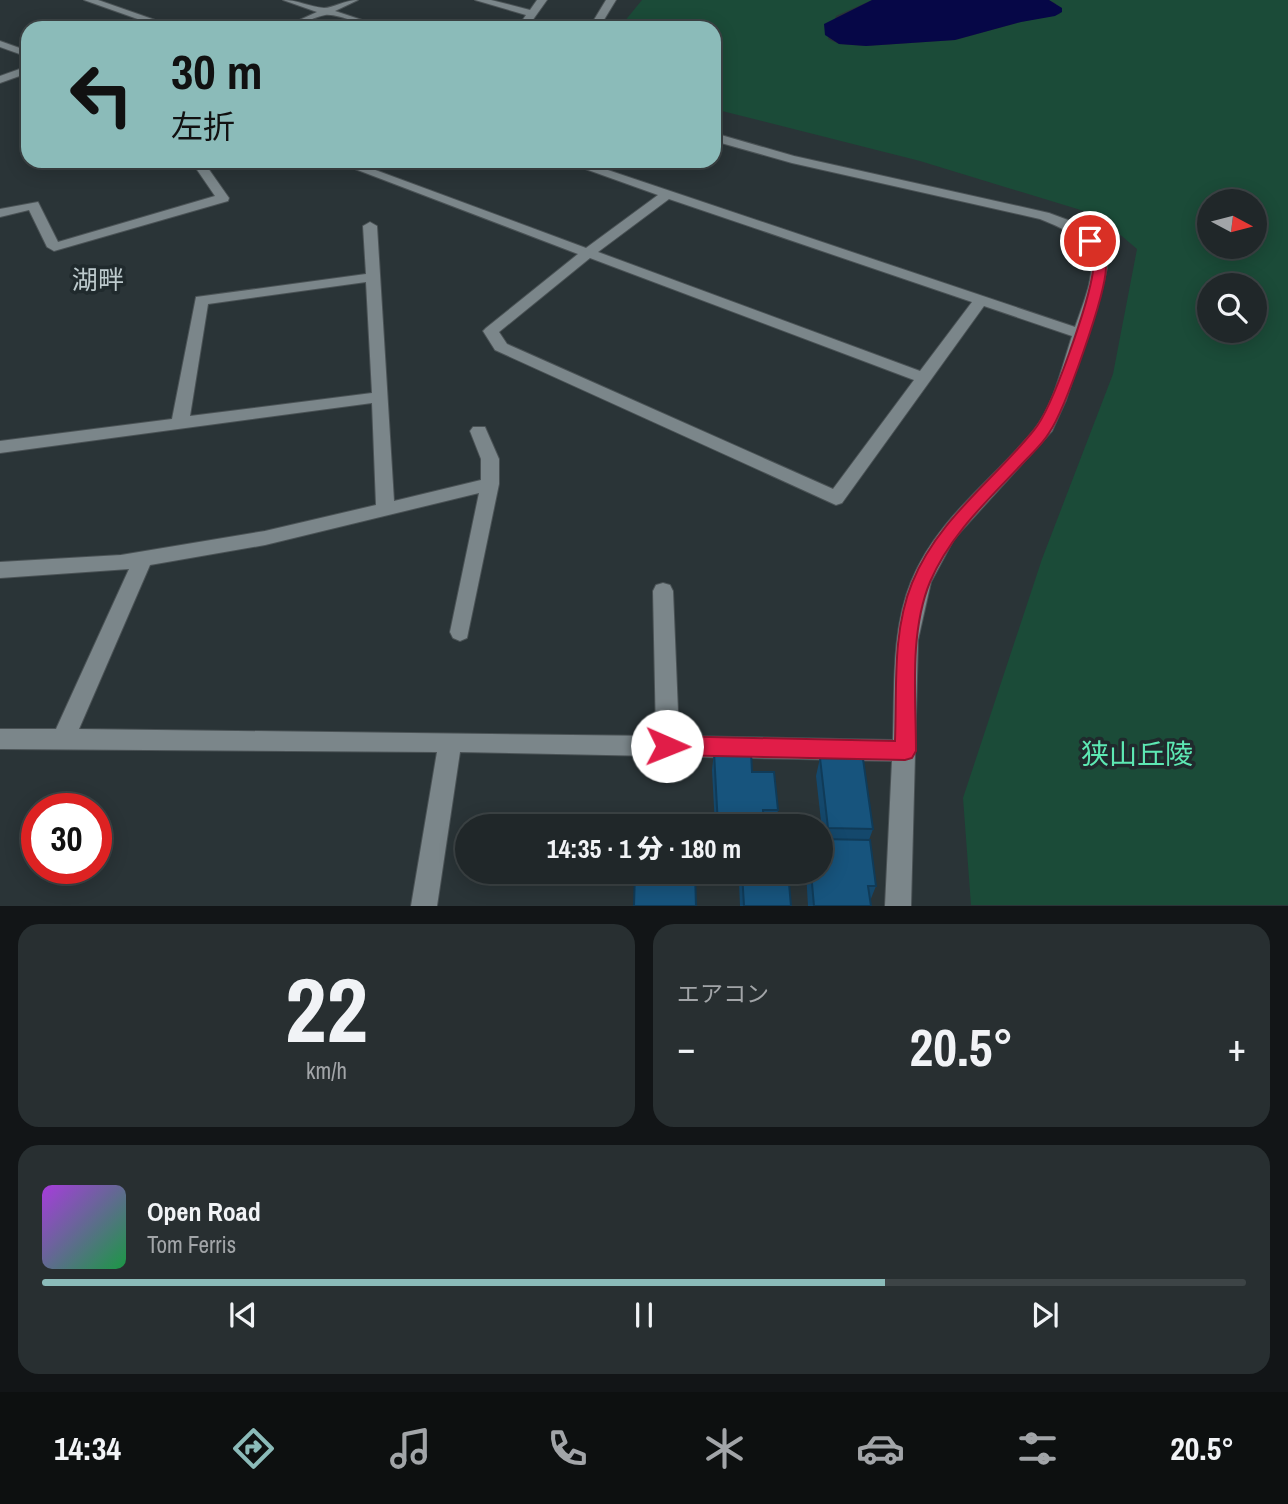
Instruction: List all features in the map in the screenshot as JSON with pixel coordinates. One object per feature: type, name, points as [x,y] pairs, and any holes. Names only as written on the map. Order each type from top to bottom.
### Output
[{"type":"street","points":[[89,0],[152,21]]},
{"type":"street","points":[[288,0],[358,21]]},
{"type":"street","points":[[303,21],[353,0]]},
{"type":"street","points":[[480,0],[532,14]]},
{"type":"street","points":[[527,21],[542,0]]},
{"type":"street","points":[[598,21],[611,0]]},
{"type":"street","points":[[0,44],[21,52]]},
{"type":"street","points":[[0,80],[21,72]]},
{"type":"street","points":[[721,139],[792,159],[1034,213],[1071,226],[1090,241],[1096,250],[1100,268],[1093,297],[1058,400],[1043,431],[947,534],[921,582],[912,610],[908,640],[898,905]]},
{"type":"street","points":[[0,213],[33,205],[54,247],[223,198],[202,168]]},
{"type":"street","points":[[359,168],[925,379]]},
{"type":"street","points":[[590,168],[1080,334]]},
{"type":"street","points":[[666,194],[491,331],[501,347],[836,498],[981,300]]},
{"type":"street","points":[[370,226],[385,510]]},
{"type":"street","points":[[180,424],[201,300],[374,277]]},
{"type":"street","points":[[0,446],[380,397]]},
{"type":"street","points":[[460,632],[490,484],[490,459],[479,431]]},
{"type":"street","points":[[0,570],[121,563],[265,538],[490,484]]},
{"type":"street","points":[[63,739],[143,559]]},
{"type":"street","points":[[663,591],[667,746]]},
{"type":"street","points":[[0,739],[450,742],[905,751]]},
{"type":"street","points":[[424,905],[450,742]]},
{"type":"green space","name":"狭山丘陵","points":[[642,0],[872,0],[836,16],[828,39],[839,44],[866,46],[955,40],[1060,14],[1055,3],[1049,0],[1288,0],[1288,905],[971,905],[963,798],[1042,559],[1113,374],[1137,249],[1097,215],[920,161],[721,111],[721,21],[625,21]]},
{"type":"shaded area","points":[[872,0],[1049,0],[1062,8],[1062,12],[955,40],[866,46],[839,44],[825,35],[824,24]]},
{"type":"building","points":[[714,752],[751,752],[752,772],[774,772],[778,810],[763,810],[763,814],[717,814]]},
{"type":"building","points":[[820,758],[863,759],[873,829],[833,828],[833,814],[826,814]]},
{"type":"building","points":[[833,839],[870,840],[876,886],[868,886],[871,906],[814,906],[812,884],[833,884]]},
{"type":"building","points":[[635,884],[695,884],[696,906],[634,906]]},
{"type":"building","points":[[743,884],[789,884],[791,906],[744,906]]},
{"type":"district","name":"湖畔","points":[[98,280]]},
{"type":"route","points":[[667,746],[905,751],[908,640],[912,610],[921,582],[947,534],[1043,431],[1058,400],[1093,297],[1100,268],[1096,250],[1090,241]]}]
